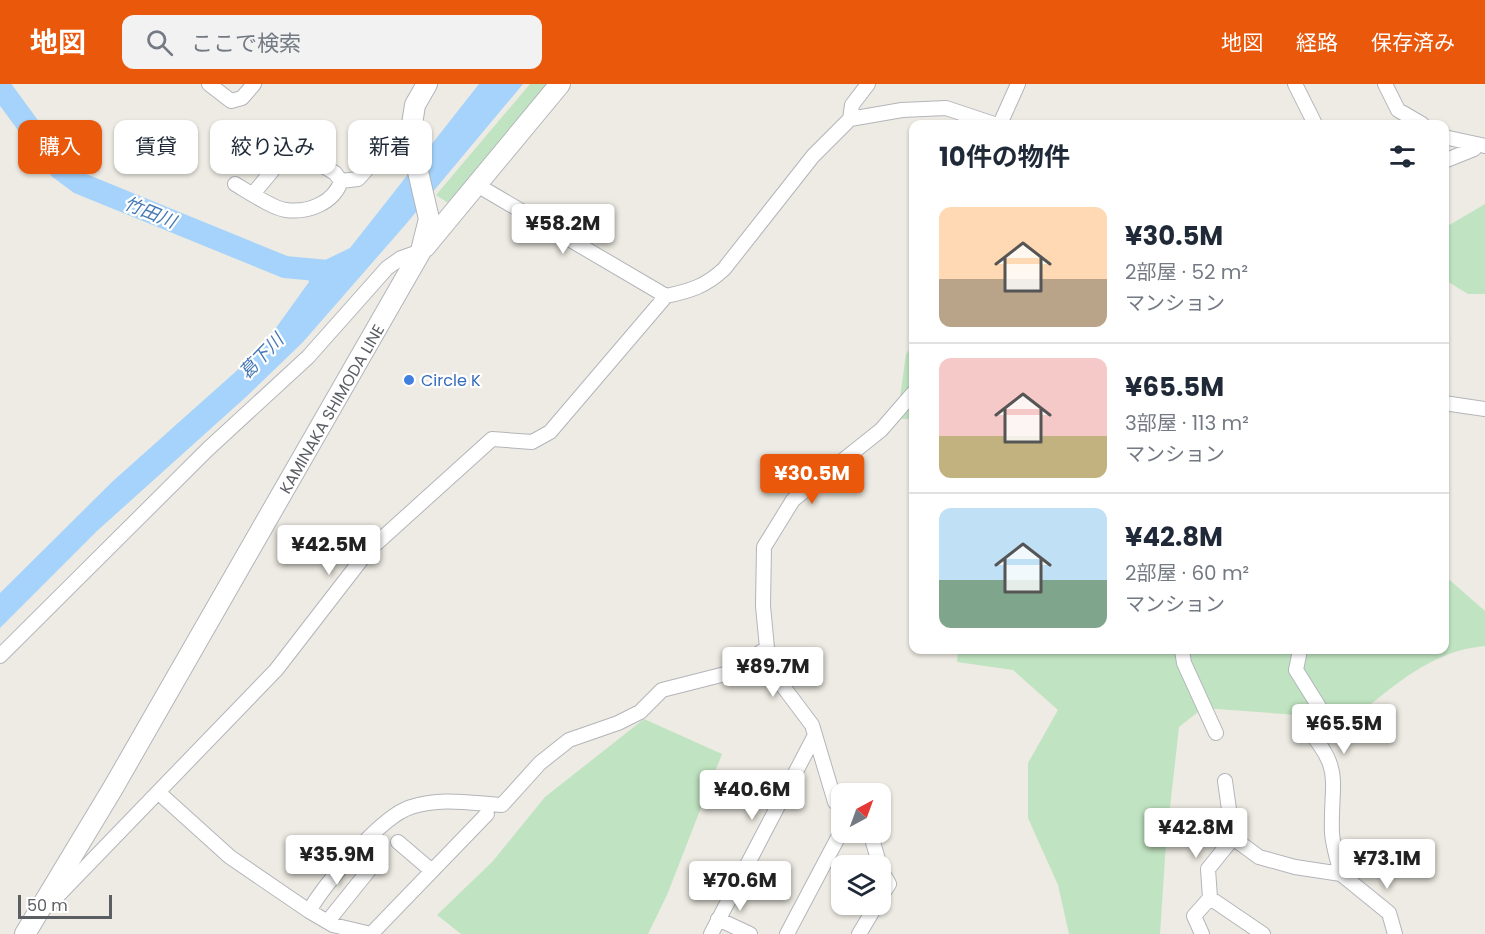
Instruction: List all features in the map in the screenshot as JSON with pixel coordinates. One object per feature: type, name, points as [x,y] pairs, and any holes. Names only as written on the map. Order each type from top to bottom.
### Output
[{"type":"main road","points":[[421,251],[560,84]]},
{"type":"main road","name":"KAMINAKA SHIMODA LINE","points":[[413,120],[420,87]]},
{"type":"main road","name":"KAMINAKA SHIMODA LINE","points":[[30,926],[119,778],[421,251],[428,231],[428,212],[417,174]]},
{"type":"street","points":[[209,84],[231,101],[242,98],[254,84]]},
{"type":"street","points":[[850,119],[852,105],[868,84]]},
{"type":"street","points":[[1002,120],[1018,84]]},
{"type":"street","points":[[1295,84],[1314,120]]},
{"type":"street","points":[[1385,84],[1398,110],[1415,120]]},
{"type":"street","points":[[30,926],[276,670],[368,551],[492,439],[532,442],[550,432],[666,296],[691,291],[709,282],[724,269],[813,156],[850,119],[902,110],[946,108],[982,120]]},
{"type":"street","points":[[1449,138],[1481,145]]},
{"type":"street","points":[[1449,158],[1481,145]]},
{"type":"street","points":[[252,194],[286,154],[298,151],[335,173],[341,181]]},
{"type":"street","points":[[341,181],[358,179],[362,174]]},
{"type":"street","points":[[235,184],[285,210],[321,206],[338,190],[341,181]]},
{"type":"street","points":[[477,185],[666,296]]},
{"type":"street","points":[[0,656],[208,449],[308,357],[387,268],[401,258],[421,251]]},
{"type":"street","points":[[831,790],[812,725],[776,677],[767,648],[763,606],[764,547],[793,500],[880,430],[909,398]]},
{"type":"street","points":[[1449,404],[1485,409]]},
{"type":"street","points":[[309,911],[334,876],[375,832],[408,807],[440,801],[502,805],[540,763],[569,740],[618,723],[640,712],[662,690],[729,673],[767,648]]},
{"type":"street","points":[[1183,654],[1184,663],[1216,733]]},
{"type":"street","points":[[1299,654],[1296,670],[1322,710],[1305,725],[1324,748],[1330,761],[1335,786],[1332,834],[1341,874]]},
{"type":"street","points":[[711,934],[814,737]]},
{"type":"street","points":[[1225,782],[1233,838],[1259,857],[1295,867],[1341,874],[1389,913],[1395,934]]},
{"type":"street","points":[[159,793],[230,857],[329,927],[371,934],[487,814]]},
{"type":"street","points":[[1202,934],[1194,916],[1210,898],[1208,869],[1233,838]]},
{"type":"street","points":[[398,842],[432,871]]},
{"type":"street","points":[[787,934],[835,843]]},
{"type":"street","points":[[329,927],[369,870]]},
{"type":"street","points":[[1210,898],[1263,934]]},
{"type":"street","points":[[859,934],[870,915]]},
{"type":"street","points":[[718,919],[750,934]]},
{"type":"green space","points":[[530,84],[555,84],[453,201],[448,203],[436,195]]},
{"type":"green space","points":[[1485,204],[1485,294],[1468,294],[1449,282],[1449,225]]},
{"type":"green space","points":[[909,350],[909,419],[897,419],[906,354]]},
{"type":"green space","points":[[1449,580],[1485,611],[1485,646],[1466,649],[1430,662],[1398,683],[1353,719],[1203,708],[1179,727],[1166,843],[1160,934],[1069,934],[1058,885],[1028,818],[1028,763],[1058,710],[1013,670],[957,662],[958,654],[1449,654]]},
{"type":"green space","points":[[644,719],[722,754],[667,895],[648,934],[461,934],[437,915],[493,861],[545,797]]},
{"type":"water","name":"葛下川","points":[[479,84],[523,84],[406,224],[303,342],[247,396],[97,531],[0,628],[0,593],[113,481],[260,350],[309,282],[306,263],[323,261],[350,248],[408,174],[432,174],[432,144]]},
{"type":"waterway","name":"竹田川","points":[[0,87],[60,169],[79,183],[285,267],[338,272]]},
{"type":"place","name":"Circle K","points":[[409,380]]}]
